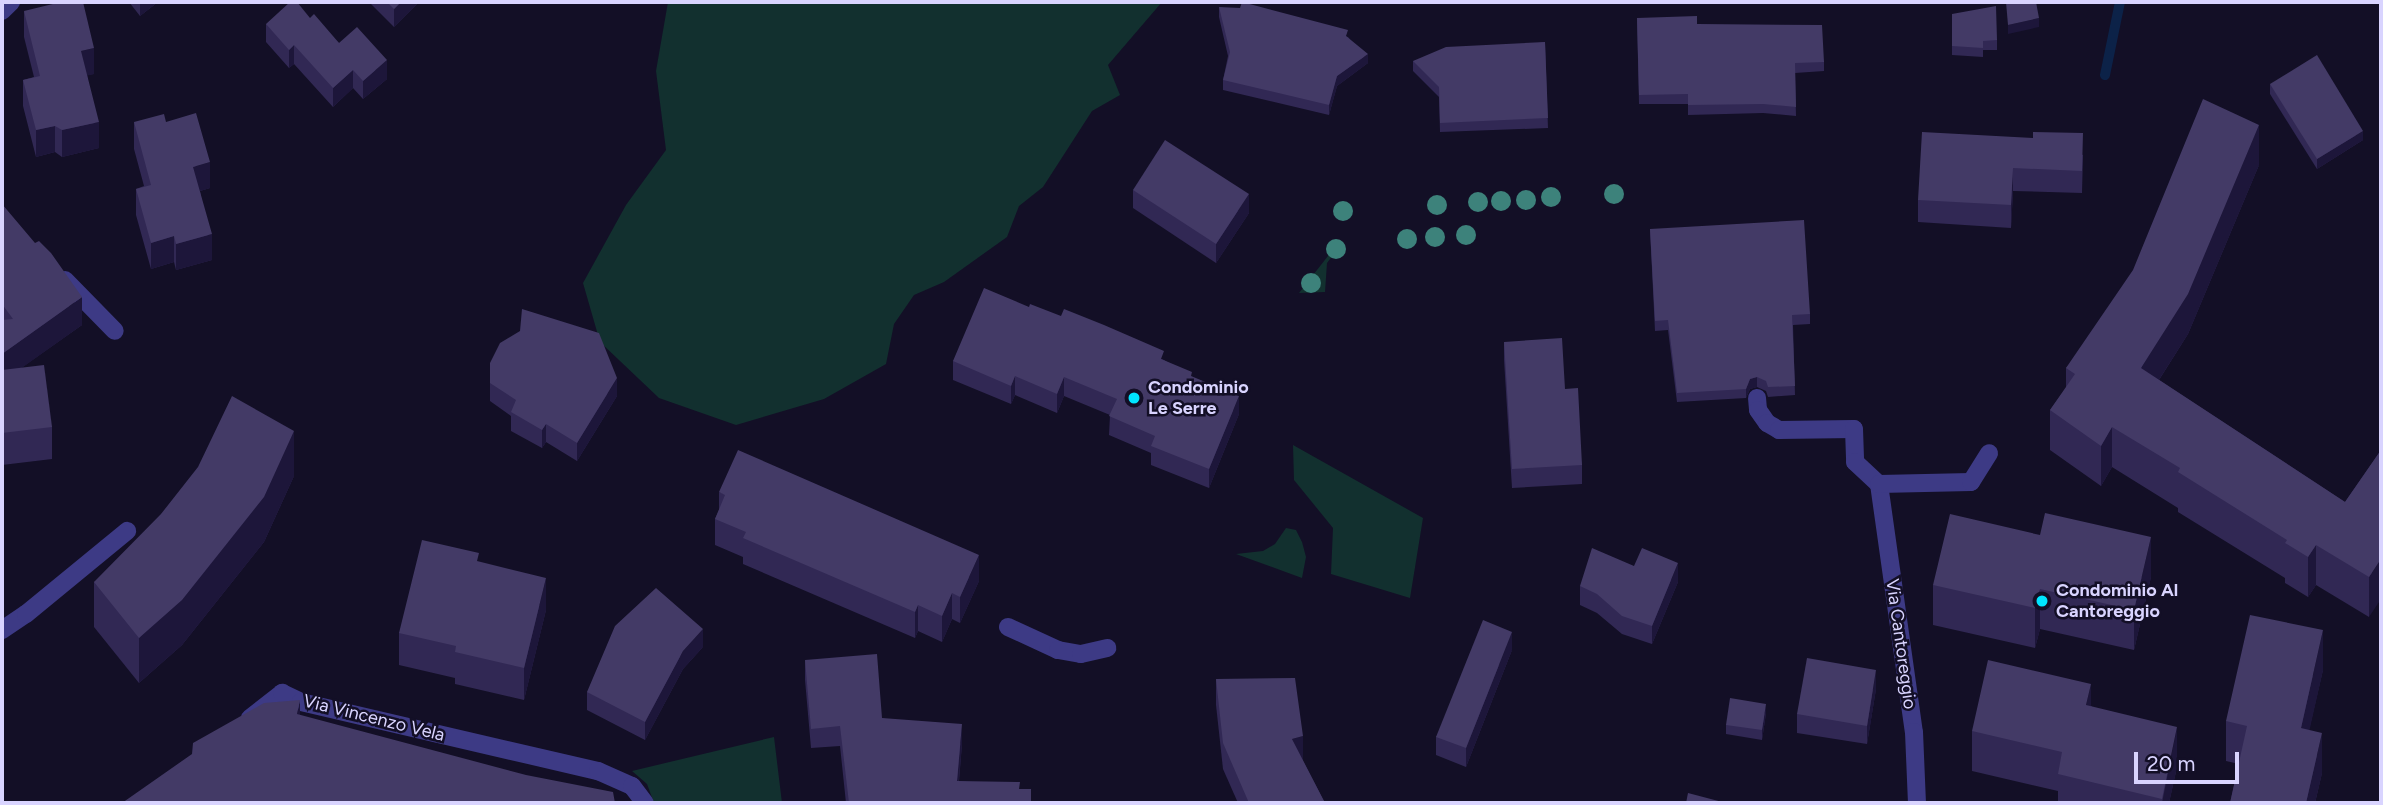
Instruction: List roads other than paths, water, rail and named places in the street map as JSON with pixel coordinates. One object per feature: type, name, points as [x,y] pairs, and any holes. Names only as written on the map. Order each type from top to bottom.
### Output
[{"type":"street","points":[[2,11],[11,2]]},
{"type":"street","points":[[49,263],[115,331]]},
{"type":"street","points":[[1757,398],[1763,416],[1779,430],[1854,429],[1855,462],[1879,484],[1971,482],[1989,453]]},
{"type":"street","name":"Via Cantoreggio","points":[[1879,484],[1914,732],[1917,803]]},
{"type":"street","points":[[2,631],[127,531]]},
{"type":"street","points":[[1008,626],[1058,650],[1082,654],[1107,648]]},
{"type":"street","name":"Via Vincenzo Vela","points":[[230,732],[282,693],[301,702],[598,771],[632,786],[645,803]]},
{"type":"waterway","points":[[2105,75],[2120,2]]},
{"type":"place","name":"Condominio Le Serre","points":[[1134,398]]},
{"type":"place","name":"Condominio Al Cantoreggio","points":[[2042,601]]}]
